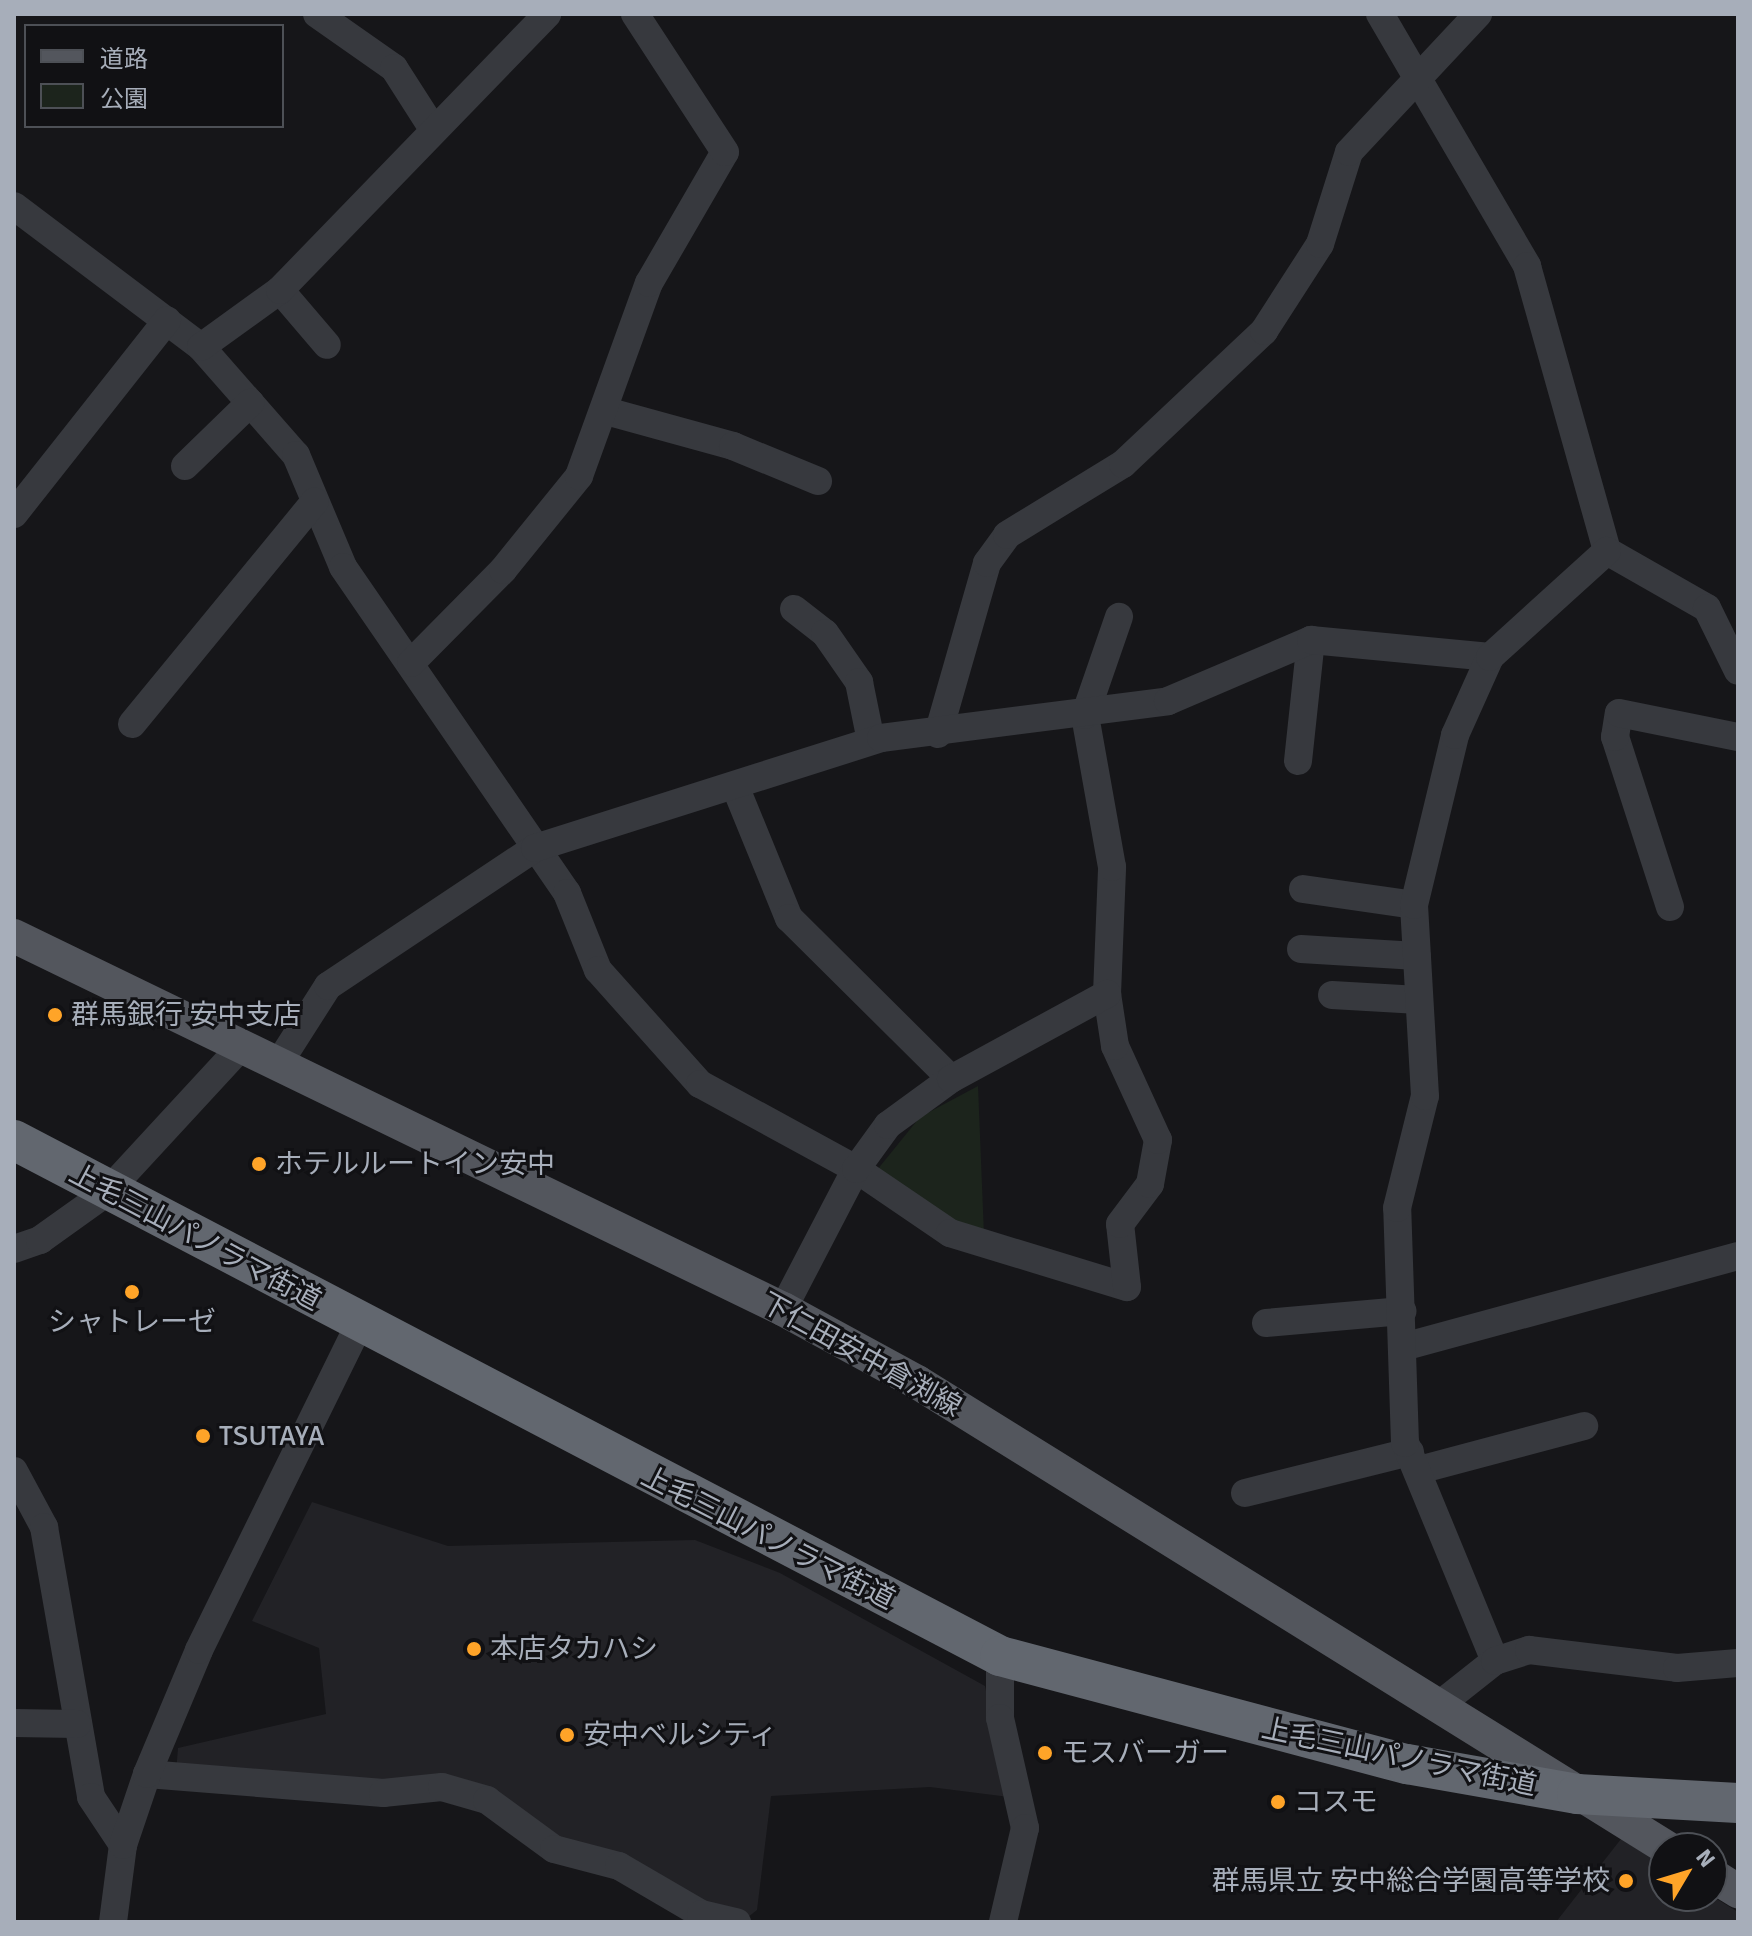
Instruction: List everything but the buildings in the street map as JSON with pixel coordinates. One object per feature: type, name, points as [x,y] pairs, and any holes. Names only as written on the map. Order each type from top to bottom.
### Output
[{"type":"highway","name":"上毛三山パノラマ街道","points":[[14,1140],[359,1325],[1000,1656],[1378,1757],[1577,1794],[1738,1803]]},
{"type":"main road","name":"下仁田安中倉渕線","points":[[14,936],[783,1309],[917,1382],[1443,1702],[1577,1794],[1648,1837]]},
{"type":"street","points":[[317,14],[394,68],[433,129]]},
{"type":"street","points":[[201,347],[280,290],[547,14]]},
{"type":"street","points":[[411,663],[503,570],[579,476],[606,411],[649,283],[725,152],[635,14]]},
{"type":"street","points":[[1380,14],[1527,266],[1607,551],[1707,608],[1738,671]]},
{"type":"street","points":[[938,734],[987,563],[1007,535],[1123,464],[1264,331],[1320,244],[1349,152],[1478,14]]},
{"type":"street","points":[[14,206],[201,347],[296,455],[343,567],[567,893],[598,970],[700,1084],[856,1169],[950,1233],[1127,1287],[1120,1224],[1150,1184],[1158,1140],[1115,1046],[1107,994],[1112,867],[1085,715],[1119,617]]},
{"type":"street","points":[[280,290],[327,345]]},
{"type":"street","points":[[14,514],[167,320]]},
{"type":"street","points":[[185,466],[250,403]]},
{"type":"street","points":[[606,411],[733,446],[818,481]]},
{"type":"street","points":[[132,724],[315,501]]},
{"type":"street","points":[[1495,1661],[1414,1461],[1403,1347],[1397,1208],[1425,1096],[1414,905],[1455,735],[1490,657],[1607,551]]},
{"type":"street","points":[[794,609],[825,633],[859,682],[871,741]]},
{"type":"street","points":[[277,1066],[328,986],[535,848],[871,741],[1085,715],[1168,701],[1311,640],[1490,657]]},
{"type":"street","points":[[1298,761],[1311,640]]},
{"type":"street","points":[[1670,907],[1615,737],[1619,713],[1738,737]]},
{"type":"street","points":[[735,786],[789,918],[951,1079]]},
{"type":"street","points":[[1303,889],[1414,905]]},
{"type":"street","points":[[1301,949],[1417,956]]},
{"type":"street","points":[[783,1309],[856,1169],[888,1125],[951,1079],[1107,994]]},
{"type":"street","points":[[1332,995],[1419,1000]]},
{"type":"street","points":[[14,1249],[40,1240],[107,1192],[240,1048]]},
{"type":"street","points":[[1403,1347],[1738,1256]]},
{"type":"street","points":[[1266,1323],[1402,1311]]},
{"type":"street","points":[[113,1922],[123,1845],[147,1774],[199,1650],[359,1325]]},
{"type":"street","points":[[1245,1493],[1584,1426]]},
{"type":"street","points":[[14,1471],[44,1527],[91,1797],[123,1845]]},
{"type":"street","points":[[1443,1702],[1495,1661],[1529,1650],[1677,1668],[1738,1663]]},
{"type":"street","points":[[1000,1656],[1000,1718],[1025,1828],[1003,1922]]},
{"type":"street","points":[[14,1723],[77,1724]]},
{"type":"street","points":[[147,1774],[383,1793],[442,1787],[487,1800],[554,1849],[619,1866],[701,1914],[737,1922]]},
{"type":"shaded area","points":[[312,1502],[448,1546],[695,1540],[780,1573],[985,1686],[1009,1797],[930,1787],[771,1796],[757,1910],[748,1917],[556,1844],[490,1796],[176,1773],[178,1748],[326,1714],[319,1648],[252,1621]]},
{"type":"shaded area","name":"群馬県立 安中総合学園高等学校","points":[[1621,1839],[1648,1856],[1648,1912],[1728,1912],[1728,1906],[1738,1912],[1738,1922],[1556,1922]]},
{"type":"green space","points":[[978,1086],[984,1235],[951,1228],[877,1170],[920,1117]]},
{"type":"place","name":"群馬銀行 安中支店","points":[[55,1015]]},
{"type":"place","name":"ホテルルートイン安中","points":[[259,1164]]},
{"type":"place","name":"シャトレーゼ","points":[[132,1292]]},
{"type":"place","name":"TSUTAYA","points":[[203,1436]]},
{"type":"place","name":"本店タカハシ","points":[[474,1649]]},
{"type":"place","name":"安中ベルシティ","points":[[567,1735]]},
{"type":"place","name":"モスバーガー","points":[[1045,1753]]},
{"type":"place","name":"コスモ","points":[[1278,1802]]},
{"type":"place","name":"群馬県立 安中総合学園高等学校","points":[[1626,1881]]}]
